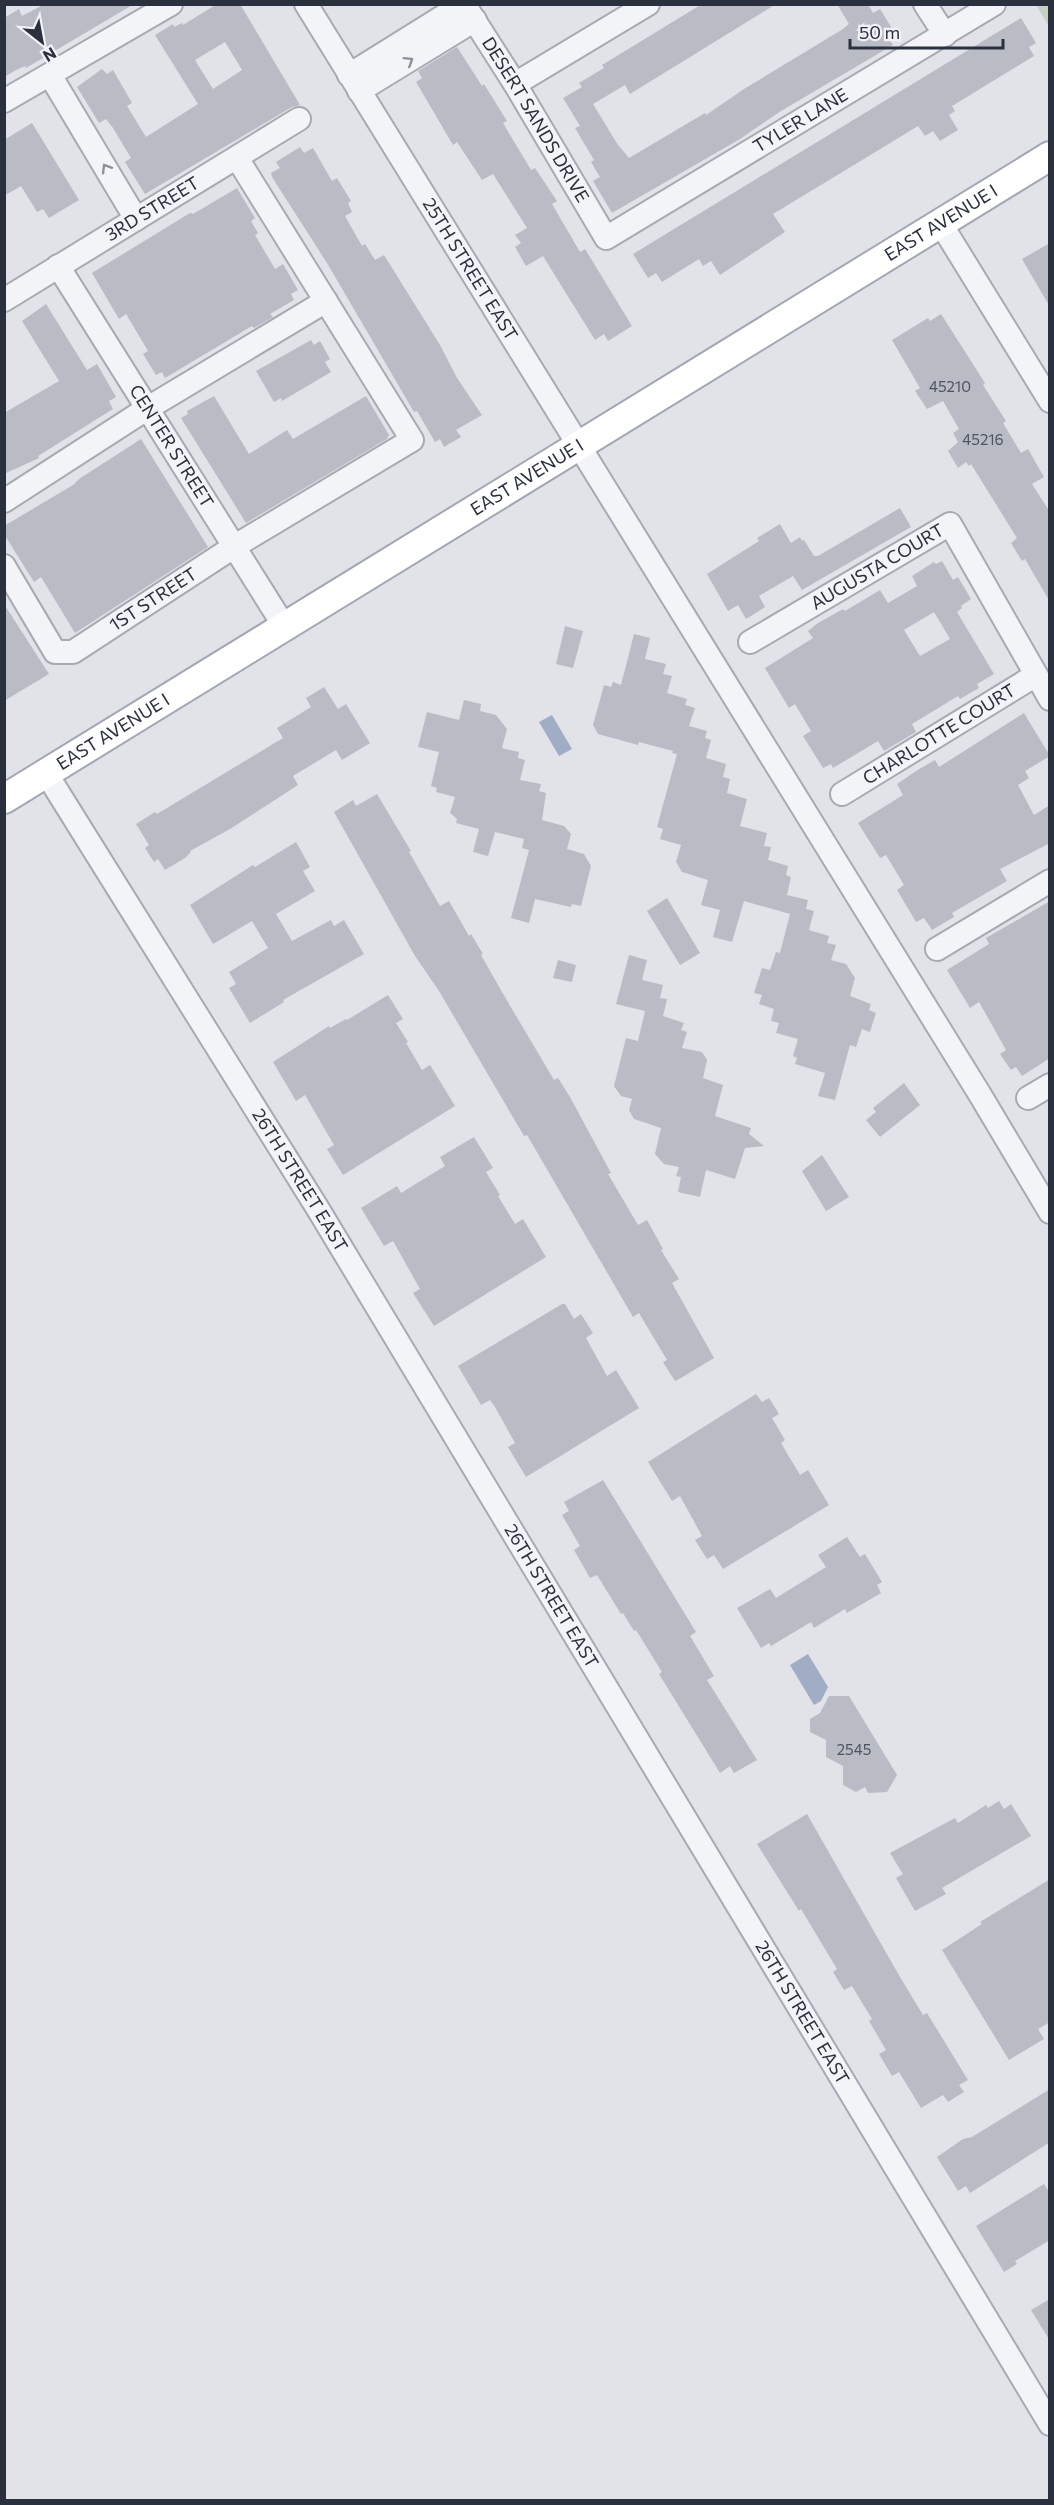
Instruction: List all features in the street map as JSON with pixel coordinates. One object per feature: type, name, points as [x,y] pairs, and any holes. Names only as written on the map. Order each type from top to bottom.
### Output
[{"type":"main road","name":"EAST AVENUE I","points":[[4,799],[1050,156]]},
{"type":"street","points":[[4,101],[171,4]]},
{"type":"street","name":"25TH STREET EAST","points":[[306,4],[581,446],[1050,1212]]},
{"type":"street","points":[[515,84],[648,4]]},
{"type":"street","points":[[925,4],[945,35]]},
{"type":"street","name":"TYLER LANE","points":[[606,238],[994,4]]},
{"type":"street","points":[[354,83],[467,10]]},
{"type":"street","name":"DESERT SANDS DRIVE","points":[[467,10],[515,84],[606,238]]},
{"type":"street","points":[[50,75],[136,219]]},
{"type":"street","name":"3RD STREET","points":[[4,300],[299,119]]},
{"type":"street","points":[[4,501],[148,408],[326,301],[237,158]]},
{"type":"street","points":[[941,224],[1042,370],[1050,400]]},
{"type":"street","name":"CENTER STREET","points":[[58,266],[284,626]]},
{"type":"street","name":"1ST STREET","points":[[4,566],[55,652],[73,652],[235,546],[412,440],[326,301]]},
{"type":"street","name":"AUGUSTA COURT","points":[[750,642],[950,524],[1036,675]]},
{"type":"street","points":[[1036,675],[1050,699]]},
{"type":"street","name":"CHARLOTTE COURT","points":[[842,794],[1036,675]]},
{"type":"street","name":"26TH STREET EAST","points":[[46,773],[318,1209],[1050,2424]]},
{"type":"street","points":[[937,949],[1050,881]]},
{"type":"street","points":[[1028,1098],[1050,1084]]},
{"type":"green space","points":[[1036,5],[1049,5],[1049,26]]},
{"type":"water","points":[[552,715],[572,749],[559,756],[539,722]]},
{"type":"water","points":[[808,1654],[828,1687],[821,1701],[814,1705],[790,1665]]},
{"type":"building","points":[[45,4],[134,4],[26,68],[25,66],[4,77],[4,18],[19,9],[22,16]]},
{"type":"building","points":[[217,4],[240,4],[300,105],[292,107],[145,194],[125,162],[131,158],[113,128],[106,119],[99,123],[77,87],[102,69],[107,74],[113,70],[132,103],[127,106],[146,137],[198,104],[155,35],[173,24],[174,27],[182,23],[183,25]],"holes":[[[225,42],[242,70],[213,89],[195,60]]]},
{"type":"building","points":[[702,4],[776,4],[630,94],[625,85],[593,104],[618,145],[629,158],[705,113],[706,115],[744,89],[843,29],[849,24],[837,4],[868,4],[873,13],[880,9],[893,30],[887,35],[893,45],[781,111],[740,139],[612,213],[593,181],[600,177],[591,162],[594,160],[575,128],[580,126],[563,98],[582,87],[579,83],[604,68],[602,65]]},
{"type":"building","points":[[1021,18],[1036,43],[1029,47],[1034,56],[952,106],[955,111],[949,115],[958,130],[940,141],[933,131],[925,136],[918,126],[773,214],[785,232],[720,275],[711,261],[703,266],[699,259],[662,282],[656,273],[648,278],[633,254]]},
{"type":"building","points":[[457,47],[507,121],[503,123],[531,170],[535,168],[557,201],[552,204],[580,252],[585,249],[632,326],[608,341],[604,334],[595,340],[543,256],[526,266],[515,247],[521,243],[515,235],[527,228],[493,174],[482,180],[457,142],[453,145],[416,82],[422,78],[418,71]]},
{"type":"building","points":[[32,123],[79,200],[49,218],[43,209],[37,212],[21,186],[4,196],[4,140]]},
{"type":"building","points":[[300,147],[304,153],[313,148],[332,181],[337,178],[351,201],[348,203],[352,212],[345,216],[362,246],[365,244],[375,260],[384,255],[440,345],[457,378],[482,415],[456,430],[461,437],[444,447],[440,439],[435,442],[417,411],[414,412],[327,263],[272,177],[271,173],[280,168],[276,162]]},
{"type":"building","points":[[237,188],[255,218],[251,221],[258,233],[255,235],[275,269],[283,264],[298,290],[291,294],[294,300],[270,314],[273,317],[254,328],[252,326],[165,378],[162,372],[156,375],[143,354],[148,351],[126,314],[119,319],[92,273],[190,213],[193,214]]},
{"type":"building","points":[[1050,243],[1050,307],[1022,259]]},
{"type":"building","points":[[46,304],[87,370],[97,364],[116,397],[109,401],[113,409],[38,456],[39,458],[4,474],[4,413],[59,381],[22,321]]},
{"type":"building","points":[[941,314],[985,383],[983,385],[1006,421],[1003,423],[1021,453],[1028,449],[1044,477],[1032,484],[1050,512],[1050,602],[1025,559],[1022,561],[1011,543],[1017,538],[971,464],[969,466],[966,462],[958,468],[948,451],[958,442],[953,433],[959,429],[943,401],[927,409],[915,391],[920,388],[892,340],[928,318],[930,321]]},
{"type":"building","points":[[311,340],[314,345],[320,341],[330,359],[325,362],[331,372],[282,401],[281,398],[274,402],[256,371]]},
{"type":"building","points":[[214,396],[249,454],[287,430],[293,439],[366,396],[389,435],[387,439],[246,523],[181,418],[188,414],[187,411]]},
{"type":"building","points":[[141,439],[208,547],[75,633],[41,577],[34,582],[4,534],[4,526],[73,485]]},
{"type":"building","points":[[900,508],[911,527],[802,590],[793,576],[759,596],[765,607],[746,619],[738,605],[728,611],[707,574],[759,541],[757,538],[780,524],[791,543],[800,537],[814,556],[818,556]]},
{"type":"building","points":[[942,561],[953,580],[958,577],[971,599],[957,612],[994,674],[977,684],[979,688],[960,699],[958,696],[912,724],[916,732],[884,751],[878,741],[833,768],[831,764],[823,768],[803,736],[811,731],[795,704],[789,708],[765,668],[813,638],[808,631],[818,623],[843,609],[845,611],[880,590],[888,603],[917,586],[912,576],[934,562],[936,564]],"holes":[[[934,612],[950,639],[920,656],[904,630]]]},
{"type":"building","points":[[4,604],[49,674],[4,701]]},
{"type":"building","points":[[565,626],[583,631],[573,668],[556,664]]},
{"type":"building","points":[[634,634],[650,638],[645,659],[666,664],[663,674],[672,676],[667,693],[687,699],[685,705],[695,708],[689,726],[707,731],[705,738],[711,740],[706,758],[726,764],[723,777],[730,779],[727,793],[747,799],[740,826],[767,833],[764,846],[771,847],[768,860],[788,866],[786,875],[791,877],[787,895],[808,900],[806,909],[814,911],[809,930],[829,936],[827,943],[836,945],[831,960],[846,964],[855,978],[850,996],[871,1004],[869,1010],[876,1013],[870,1032],[862,1029],[856,1047],[850,1045],[835,1100],[818,1096],[825,1073],[795,1064],[797,1058],[793,1056],[798,1039],[776,1033],[779,1023],[771,1021],[774,1009],[759,1004],[762,995],[754,993],[762,968],[770,970],[776,952],[780,953],[790,914],[744,901],[732,942],[713,937],[720,910],[701,905],[708,880],[682,872],[676,862],[681,845],[660,839],[663,829],[657,827],[677,754],[639,742],[638,745],[598,734],[593,725],[604,685],[611,687],[613,682],[621,685]]},
{"type":"building","points":[[324,687],[338,709],[346,704],[370,743],[342,760],[336,750],[293,776],[298,785],[230,829],[190,851],[185,858],[165,870],[158,859],[154,862],[145,848],[149,845],[136,824],[155,812],[157,814],[283,738],[277,728],[311,707],[306,698]]},
{"type":"building","points":[[464,700],[481,704],[480,711],[496,715],[507,729],[502,748],[519,752],[518,758],[525,760],[520,780],[541,784],[539,791],[546,793],[542,820],[564,826],[571,834],[567,849],[584,854],[591,866],[581,906],[572,904],[571,907],[535,899],[529,923],[511,918],[529,850],[522,848],[524,839],[495,832],[488,856],[473,852],[479,829],[456,823],[457,819],[450,813],[455,797],[436,792],[437,788],[431,786],[439,752],[418,747],[427,712],[459,720]]},
{"type":"building","points":[[1024,713],[1050,756],[1025,771],[1029,778],[1018,785],[1034,815],[1050,805],[1050,843],[1000,869],[1007,881],[952,913],[954,917],[932,930],[924,918],[916,922],[897,890],[904,885],[886,855],[880,858],[858,823],[903,795],[897,784],[916,771],[935,760],[939,767]]},
{"type":"building","points":[[377,794],[440,906],[449,901],[469,936],[471,934],[483,954],[481,955],[554,1080],[558,1078],[570,1097],[611,1173],[608,1174],[638,1225],[647,1220],[663,1249],[661,1250],[679,1279],[672,1283],[714,1358],[681,1378],[675,1381],[663,1362],[667,1360],[639,1313],[633,1317],[527,1135],[524,1136],[439,991],[415,956],[334,812],[353,800],[356,806]]},
{"type":"building","points":[[296,842],[310,867],[303,871],[315,891],[276,914],[292,941],[331,920],[334,926],[344,920],[364,954],[283,1000],[284,1002],[250,1023],[229,988],[236,984],[229,972],[268,948],[252,921],[213,944],[190,905],[253,865],[255,867]]},
{"type":"building","points":[[667,898],[700,953],[680,965],[647,911]]},
{"type":"building","points":[[1050,901],[1050,1058],[1022,1076],[1016,1067],[1011,1070],[1000,1054],[1006,1050],[979,1002],[970,1008],[947,970],[989,944],[986,938]]},
{"type":"building","points":[[629,955],[647,960],[642,980],[663,985],[660,998],[667,999],[663,1016],[684,1023],[681,1030],[687,1032],[682,1048],[702,1052],[707,1060],[703,1078],[723,1085],[715,1116],[751,1128],[749,1134],[764,1146],[745,1148],[735,1179],[706,1170],[700,1197],[678,1192],[681,1177],[676,1176],[679,1167],[664,1164],[655,1154],[661,1128],[634,1119],[629,1110],[632,1099],[621,1096],[614,1086],[626,1038],[638,1041],[645,1011],[616,1004]]},
{"type":"building","points":[[558,960],[576,965],[572,982],[553,978]]},
{"type":"building","points":[[388,995],[403,1019],[396,1023],[422,1070],[430,1065],[455,1106],[343,1175],[327,1149],[334,1145],[305,1095],[296,1101],[273,1062],[329,1026],[330,1028],[347,1020]]},
{"type":"building","points":[[904,1083],[920,1105],[880,1137],[866,1120],[876,1112],[873,1108]]},
{"type":"building","points":[[474,1137],[493,1168],[486,1172],[500,1195],[498,1196],[515,1224],[523,1219],[546,1257],[434,1326],[413,1293],[420,1289],[393,1241],[384,1246],[361,1208],[397,1186],[401,1193],[445,1166],[440,1157]]},
{"type":"building","points":[[822,1155],[849,1197],[826,1211],[802,1171]]},
{"type":"building","points":[[565,1304],[574,1319],[581,1314],[593,1333],[586,1338],[607,1376],[616,1370],[639,1408],[526,1477],[508,1447],[515,1443],[495,1407],[490,1400],[481,1405],[458,1366]]},
{"type":"building","points":[[756,1394],[762,1402],[769,1398],[779,1414],[772,1418],[785,1440],[781,1443],[800,1475],[808,1470],[829,1505],[723,1569],[714,1555],[707,1559],[695,1540],[702,1536],[680,1496],[672,1501],[648,1462]]},
{"type":"building","points":[[603,1480],[696,1632],[690,1636],[714,1676],[707,1680],[757,1760],[734,1773],[730,1766],[720,1773],[659,1674],[662,1672],[636,1630],[634,1631],[623,1613],[621,1614],[597,1575],[590,1578],[574,1550],[580,1546],[562,1515],[569,1511],[564,1502]]},
{"type":"building","points":[[847,1537],[860,1557],[865,1554],[882,1582],[877,1585],[881,1593],[847,1613],[845,1609],[814,1628],[811,1622],[771,1646],[769,1643],[761,1648],[737,1608],[770,1589],[776,1598],[826,1567],[818,1555]]},
{"type":"building","points":[[829,1696],[849,1696],[897,1775],[887,1792],[868,1793],[865,1787],[856,1792],[843,1785],[843,1766],[826,1757],[826,1740],[810,1732],[810,1719],[820,1713]]},
{"type":"building","points":[[999,1801],[1004,1809],[1011,1804],[1031,1836],[942,1888],[946,1894],[915,1911],[896,1878],[903,1874],[890,1853],[955,1818],[958,1823],[986,1805],[988,1808]]},
{"type":"building","points":[[807,1814],[923,2015],[927,2013],[968,2080],[959,2085],[964,2092],[948,2102],[943,2095],[921,2108],[899,2072],[892,2076],[879,2054],[886,2050],[869,2021],[872,2019],[852,1986],[844,1990],[833,1972],[837,1969],[801,1909],[799,1911],[757,1844]]},
{"type":"building","points":[[1050,1879],[1050,2022],[1038,2029],[1044,2039],[1009,2060],[942,1950],[982,1924],[980,1922]]},
{"type":"building","points":[[1050,2089],[1050,2142],[970,2193],[966,2186],[958,2191],[937,2157],[963,2139],[972,2137]]},
{"type":"building","points":[[1044,2184],[1050,2193],[1050,2240],[1015,2261],[1017,2264],[1004,2272],[976,2226]]},
{"type":"building","points":[[1050,2299],[1050,2341],[1031,2310]]}]
